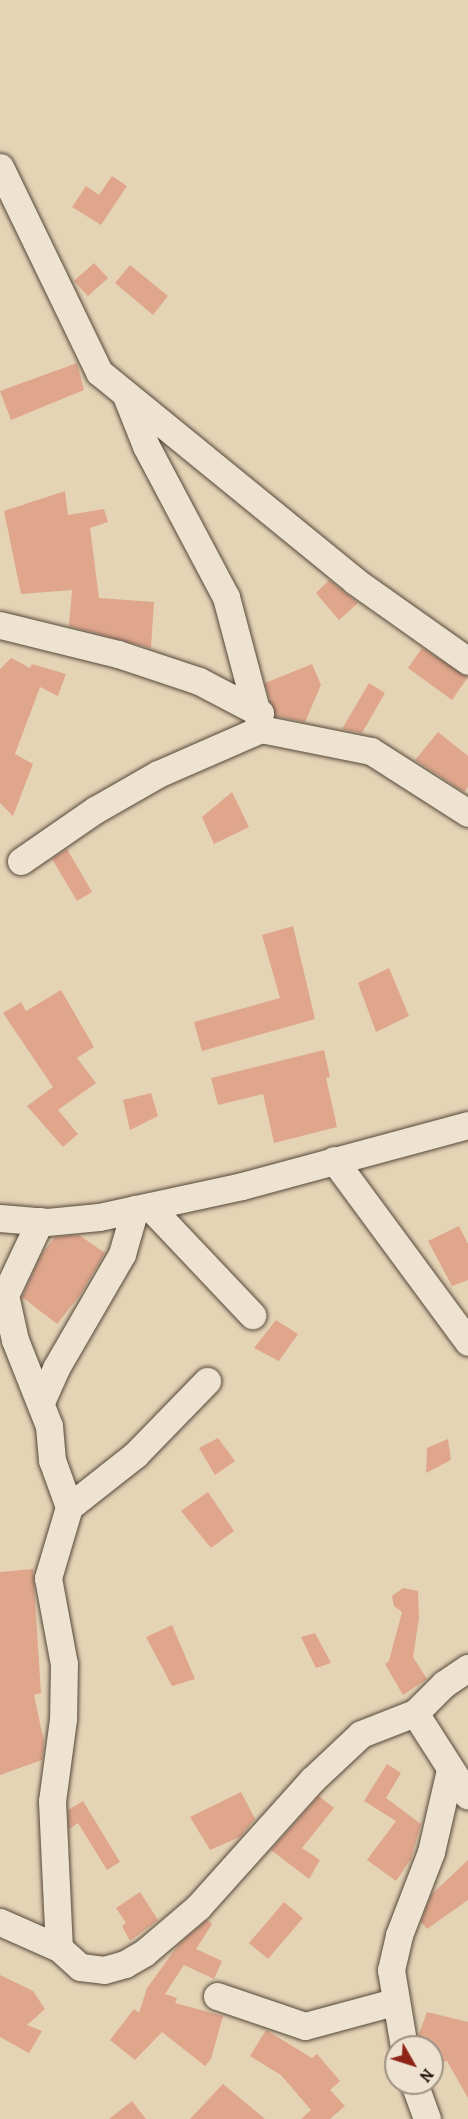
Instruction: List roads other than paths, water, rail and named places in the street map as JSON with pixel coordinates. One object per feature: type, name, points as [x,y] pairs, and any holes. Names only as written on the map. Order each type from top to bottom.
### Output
[{"type":"street","points":[[0,167],[88,355],[99,372],[127,398],[356,581],[468,661]]},
{"type":"street","points":[[127,398],[146,446],[226,597],[261,721]]},
{"type":"street","points":[[0,625],[118,654],[199,681],[261,721],[371,751],[468,813]]},
{"type":"street","points":[[21,861],[95,810],[158,774],[261,721]]},
{"type":"street","points":[[0,1218],[40,1221],[99,1217],[143,1208],[468,1125]]},
{"type":"street","points":[[334,1160],[468,1342]]},
{"type":"street","points":[[143,1208],[252,1315]]},
{"type":"street","points":[[41,1402],[56,1368],[122,1254],[143,1208]]},
{"type":"street","points":[[40,1221],[5,1295],[15,1340],[49,1426],[52,1460],[69,1507]]},
{"type":"street","points":[[58,1948],[52,1801],[63,1719],[64,1664],[48,1578],[69,1507],[136,1454],[207,1381]]},
{"type":"street","points":[[0,1922],[58,1948],[80,1967],[104,1970],[144,1953],[198,1906],[312,1780],[361,1734],[415,1713],[444,1684],[468,1668]]},
{"type":"street","points":[[415,1713],[468,1796]]},
{"type":"street","points":[[401,2035],[394,2002],[391,1970],[399,1935],[431,1852],[450,1770]]},
{"type":"street","points":[[217,1996],[305,2026],[394,2002]]},
{"type":"street","points":[[418,2095],[427,2119]]}]
